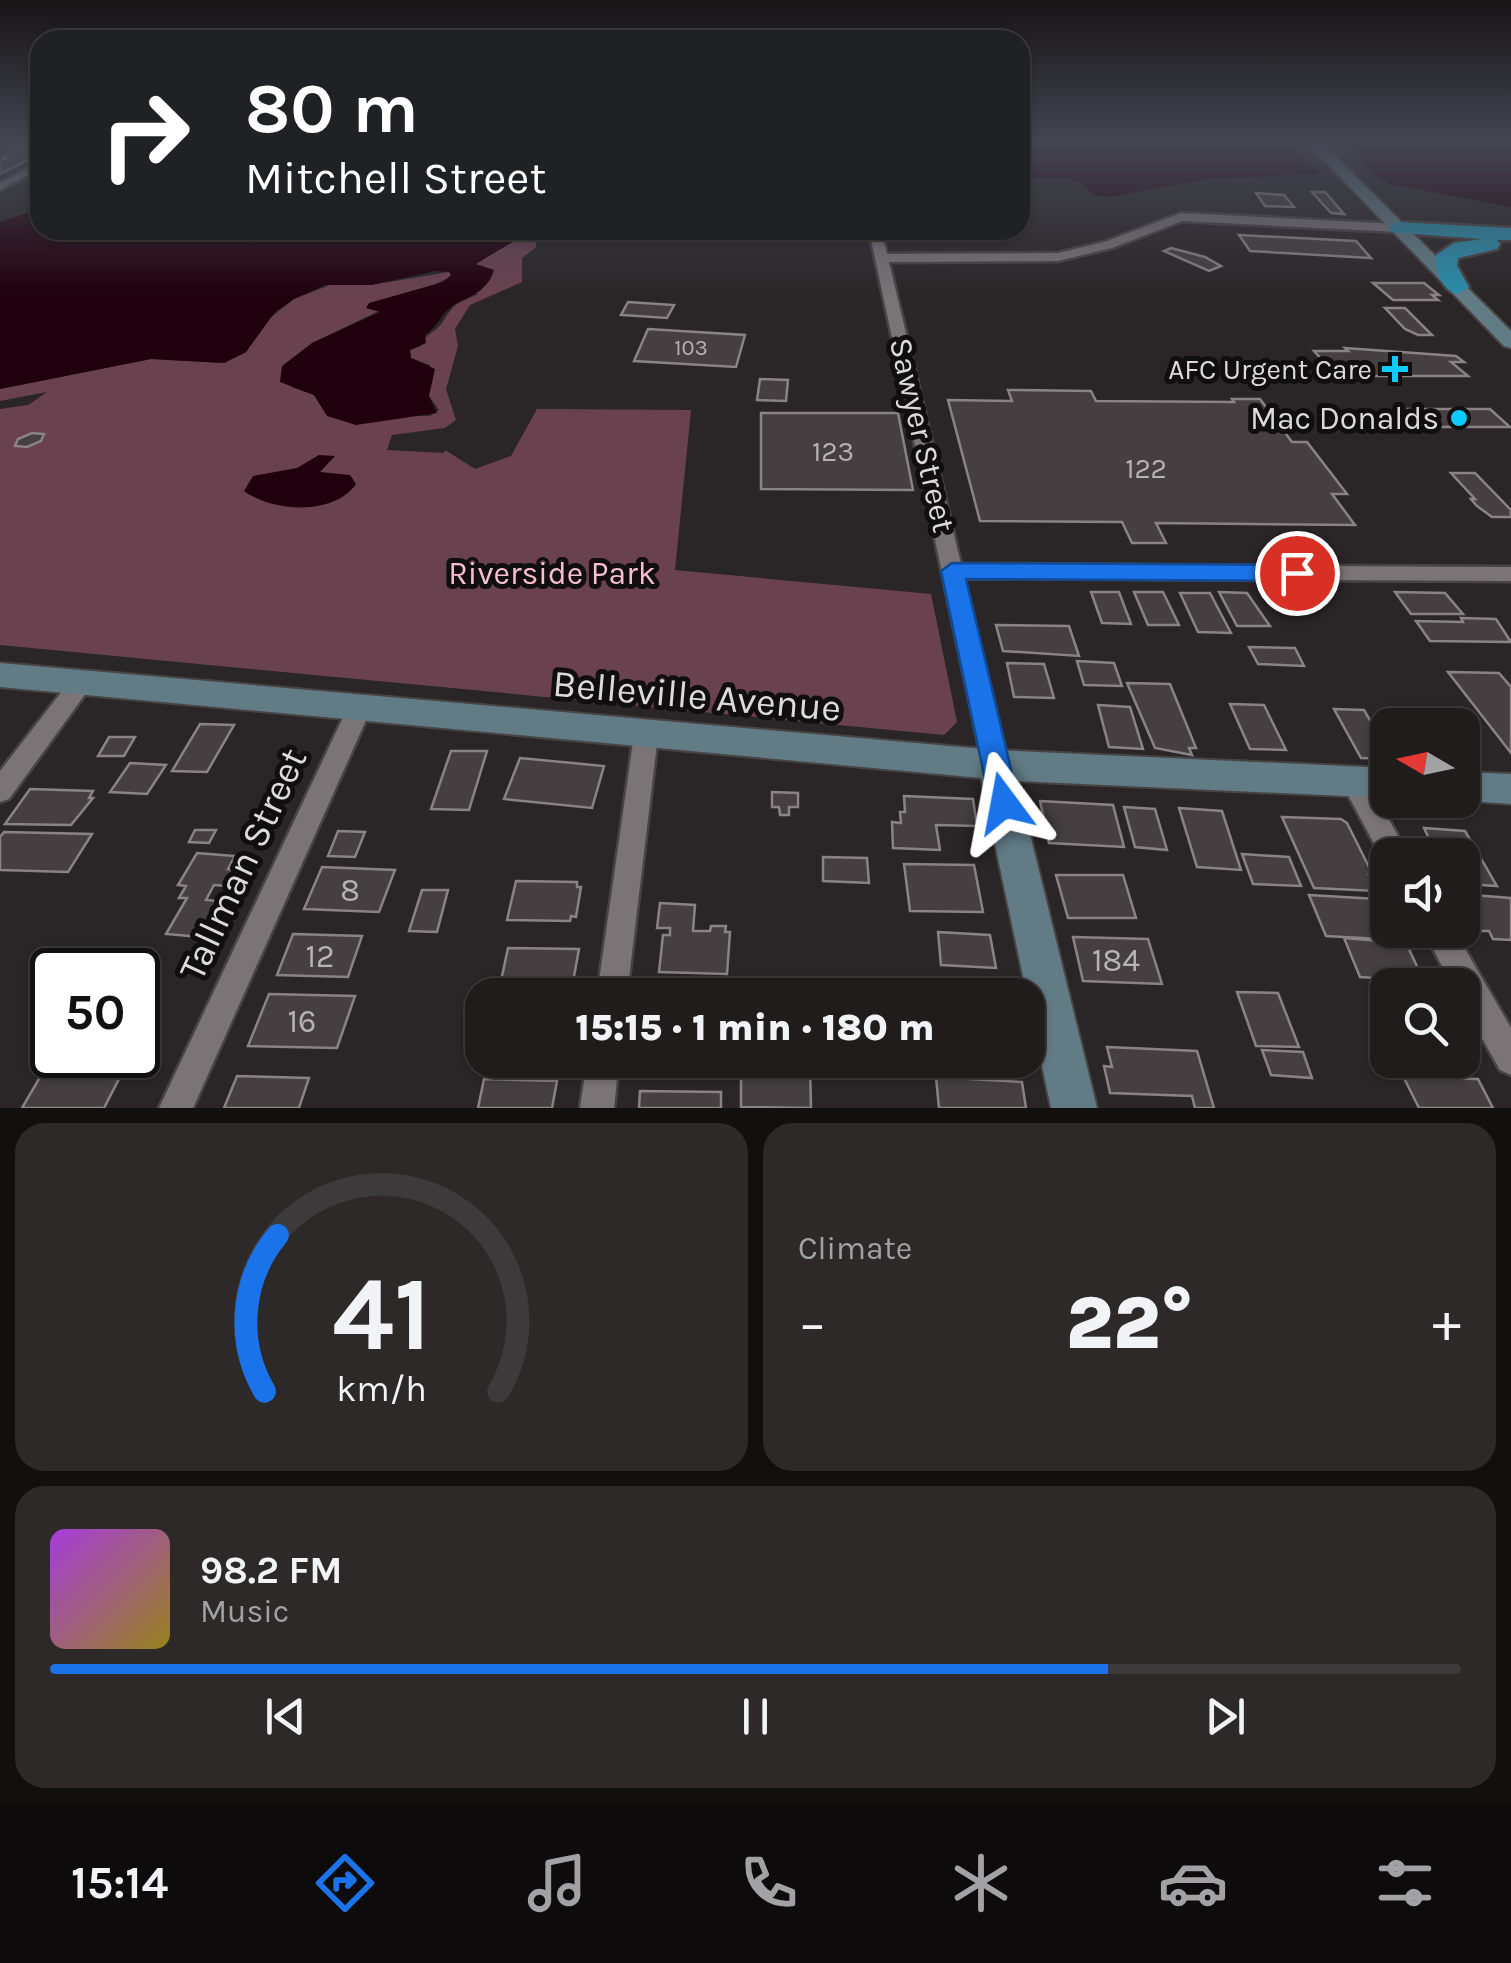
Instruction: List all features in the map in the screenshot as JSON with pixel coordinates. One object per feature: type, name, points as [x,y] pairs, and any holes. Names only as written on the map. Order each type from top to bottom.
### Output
[{"type":"highway","points":[[1403,233],[1511,234]]},
{"type":"highway","points":[[1403,233],[1511,244]]},
{"type":"highway","points":[[1456,287],[1446,266],[1448,253],[1474,246],[1511,244]]},
{"type":"main road","points":[[1365,195],[1511,342]]},
{"type":"main road","name":"Belleville Avenue","points":[[0,675],[996,764],[1370,782]]},
{"type":"main road","name":"Sawyer Street","points":[[996,764],[1074,1108]]},
{"type":"main road","points":[[1480,788],[1511,789]]},
{"type":"street","points":[[882,258],[1058,257],[1108,245],[1164,223],[1403,233]]},
{"type":"street","name":"Sawyer Street","points":[[878,240],[996,764]]},
{"type":"street","points":[[952,571],[1511,574]]},
{"type":"street","points":[[0,791],[81,684]]},
{"type":"street","name":"Tallman Street","points":[[176,1108],[359,708]]},
{"type":"street","points":[[614,978],[646,735]]},
{"type":"street","points":[[1448,948],[1511,1059]]},
{"type":"street","points":[[597,1108],[601,1078]]},
{"type":"green space","name":"Riverside Park","points":[[514,240],[536,240],[536,247],[522,258],[522,282],[470,305],[455,329],[458,346],[446,389],[456,420],[445,428],[392,435],[387,450],[445,450],[475,469],[511,456],[537,409],[691,410],[675,570],[931,594],[957,722],[944,735],[0,645],[0,409],[28,405],[47,392],[0,401],[0,389],[151,359],[224,363],[246,352],[265,322],[294,299],[335,283],[371,285],[474,264]],"holes":[[[450,277],[478,294],[456,305],[421,346],[410,350],[411,358],[430,365],[429,396],[439,410],[430,416],[327,415],[314,395],[291,387],[312,343]]]},
{"type":"shaded area","points":[[1446,195],[1511,195],[1511,207]]},
{"type":"shaded area","points":[[30,212],[30,240],[514,241],[476,264],[494,270],[487,284],[448,309],[425,335],[426,343],[410,350],[411,358],[435,369],[429,396],[437,413],[356,425],[327,416],[314,395],[280,382],[282,366],[312,343],[380,312],[366,308],[369,303],[443,282],[451,275],[449,272],[436,271],[371,285],[326,285],[275,312],[246,352],[224,363],[151,359],[0,389],[0,222]]},
{"type":"shaded area","points":[[319,455],[335,456],[320,472],[350,475],[356,484],[333,502],[286,506],[244,491],[253,476],[297,468]]},
{"type":"building","points":[[1257,195],[1284,195],[1294,207],[1265,206]]},
{"type":"building","points":[[1314,195],[1327,195],[1344,214],[1331,213]]},
{"type":"building","points":[[1239,235],[1356,241],[1371,258],[1250,251]]},
{"type":"building","points":[[1171,248],[1205,257],[1221,266],[1209,271],[1164,251]]},
{"type":"building","points":[[1373,283],[1424,283],[1439,295],[1432,295],[1438,300],[1393,300]]},
{"type":"building","points":[[628,302],[674,305],[667,318],[621,315]]},
{"type":"building","points":[[1385,308],[1405,308],[1432,335],[1418,335],[1405,329]]},
{"type":"building","points":[[648,329],[745,335],[736,367],[634,361]]},
{"type":"building","name":"AFC Urgent Care","points":[[1345,348],[1456,356],[1464,362],[1451,362],[1468,376],[1337,376],[1314,351],[1348,351]]},
{"type":"building","points":[[760,379],[788,380],[786,401],[757,400]]},
{"type":"building","points":[[1008,390],[1091,391],[1096,401],[1260,399],[1292,442],[1307,442],[1347,494],[1332,494],[1355,525],[1156,523],[1166,543],[1132,543],[1122,522],[980,521],[948,400],[1012,401]]},
{"type":"building","name":"Mac Donalds","points":[[1409,409],[1490,409],[1510,427],[1426,427]]},
{"type":"building","points":[[761,413],[898,413],[913,490],[761,489]]},
{"type":"building","points":[[32,433],[44,434],[41,441],[27,447],[15,446],[18,439]]},
{"type":"building","points":[[1451,473],[1475,473],[1511,510],[1511,517],[1492,517],[1477,506]]},
{"type":"building","points":[[1091,592],[1119,592],[1131,624],[1102,623]]},
{"type":"building","points":[[1134,592],[1163,592],[1179,625],[1148,625]]},
{"type":"building","points":[[1219,592],[1247,593],[1270,626],[1237,626]]},
{"type":"building","points":[[1395,592],[1445,593],[1463,614],[1411,614]]},
{"type":"building","points":[[1180,593],[1210,593],[1231,633],[1198,632]]},
{"type":"building","points":[[1461,618],[1496,619],[1511,642],[1430,641],[1416,621],[1463,622]]},
{"type":"building","points":[[996,625],[1069,626],[1079,656],[1003,651]]},
{"type":"building","points":[[1249,647],[1295,648],[1304,666],[1258,664]]},
{"type":"building","points":[[1077,661],[1114,663],[1122,686],[1084,685]]},
{"type":"building","points":[[1007,663],[1044,664],[1054,698],[1014,697]]},
{"type":"building","points":[[1448,672],[1499,673],[1511,687],[1511,753],[1480,708]]},
{"type":"building","points":[[1127,683],[1170,684],[1196,748],[1189,748],[1192,755],[1155,748]]},
{"type":"building","points":[[1230,704],[1264,705],[1286,750],[1250,749]]},
{"type":"building","points":[[1098,705],[1130,707],[1143,749],[1109,747]]},
{"type":"building","points":[[1334,709],[1364,710],[1370,720],[1370,758],[1361,758]]},
{"type":"building","points":[[200,724],[234,725],[207,772],[172,771]]},
{"type":"building","points":[[109,737],[135,737],[124,756],[98,756]]},
{"type":"building","points":[[451,751],[487,751],[469,810],[431,809]]},
{"type":"building","points":[[520,758],[604,766],[592,808],[504,799]]},
{"type":"building","points":[[130,763],[166,765],[147,794],[110,792]]},
{"type":"building","points":[[30,789],[93,791],[89,798],[93,798],[71,825],[5,824]]},
{"type":"building","points":[[772,792],[798,793],[798,807],[789,807],[789,815],[780,815],[779,807],[772,807]]},
{"type":"building","points":[[904,796],[973,799],[977,826],[936,825],[940,850],[893,848],[892,822],[901,823]]},
{"type":"building","points":[[1040,801],[1113,805],[1124,847],[1049,843]]},
{"type":"building","points":[[1124,807],[1155,809],[1167,850],[1135,847]]},
{"type":"building","points":[[1179,808],[1222,811],[1241,870],[1197,867]]},
{"type":"building","points":[[1282,817],[1341,819],[1347,823],[1370,869],[1370,891],[1314,888]]},
{"type":"building","points":[[1424,828],[1465,831],[1469,838],[1429,838]]},
{"type":"building","points":[[195,830],[216,830],[209,843],[189,842]]},
{"type":"building","points":[[338,831],[365,832],[355,857],[328,856]]},
{"type":"building","points":[[4,832],[92,834],[68,872],[0,870],[0,837]]},
{"type":"building","points":[[197,853],[235,856],[228,869],[234,870],[226,886],[214,885],[206,900],[219,901],[200,937],[166,934],[187,898],[179,898],[186,886],[178,885]]},
{"type":"building","points":[[1242,854],[1289,857],[1301,886],[1253,884]]},
{"type":"building","points":[[823,857],[867,858],[869,883],[823,881]]},
{"type":"building","points":[[1480,857],[1497,886],[1480,885]]},
{"type":"building","points":[[904,864],[974,865],[983,912],[910,911]]},
{"type":"building","points":[[322,867],[395,870],[379,912],[304,909]]},
{"type":"building","points":[[1056,875],[1123,875],[1136,918],[1068,918]]},
{"type":"building","points":[[516,881],[577,882],[577,887],[581,887],[576,917],[571,916],[570,921],[507,920]]},
{"type":"building","points":[[422,890],[448,890],[437,932],[409,931]]},
{"type":"building","points":[[1309,895],[1370,899],[1370,939],[1326,936]]},
{"type":"building","points":[[1480,896],[1511,898],[1511,940],[1493,939],[1489,931],[1481,931]]},
{"type":"building","points":[[660,903],[695,905],[693,931],[726,926],[725,932],[730,932],[727,974],[659,972],[663,935],[670,935],[670,928],[657,928]]},
{"type":"building","points":[[938,932],[990,935],[996,968],[941,965]]},
{"type":"building","points":[[293,934],[362,936],[348,977],[277,975]]},
{"type":"building","points":[[1073,937],[1148,939],[1162,984],[1083,981]]},
{"type":"building","points":[[1344,938],[1370,940],[1370,948],[1408,948],[1418,968],[1370,968],[1370,978],[1360,977]]},
{"type":"building","points":[[508,948],[579,949],[574,978],[502,978]]},
{"type":"building","points":[[1237,992],[1278,993],[1299,1047],[1256,1046]]},
{"type":"building","points":[[269,994],[355,996],[337,1048],[248,1046]]},
{"type":"building","points":[[1107,1047],[1197,1051],[1214,1108],[1195,1108],[1192,1096],[1110,1093],[1104,1066],[1112,1067]]},
{"type":"building","points":[[1262,1050],[1303,1052],[1312,1078],[1271,1075]]},
{"type":"building","points":[[237,1076],[309,1078],[299,1108],[224,1108]]},
{"type":"building","points":[[39,1078],[119,1079],[104,1108],[22,1108]]},
{"type":"building","points":[[741,1078],[810,1078],[811,1108],[741,1107]]},
{"type":"building","points":[[936,1078],[1022,1082],[1026,1108],[939,1108]]},
{"type":"building","points":[[1404,1078],[1478,1079],[1493,1108],[1419,1108]]},
{"type":"building","points":[[484,1079],[557,1081],[552,1108],[478,1108]]},
{"type":"building","points":[[640,1091],[721,1092],[721,1108],[639,1108]]},
{"type":"place","name":"AFC Urgent Care","points":[[1395,369]]},
{"type":"place","name":"Mac Donalds","points":[[1459,418]]},
{"type":"route","points":[[1004,803],[952,571],[1297,573]]}]
